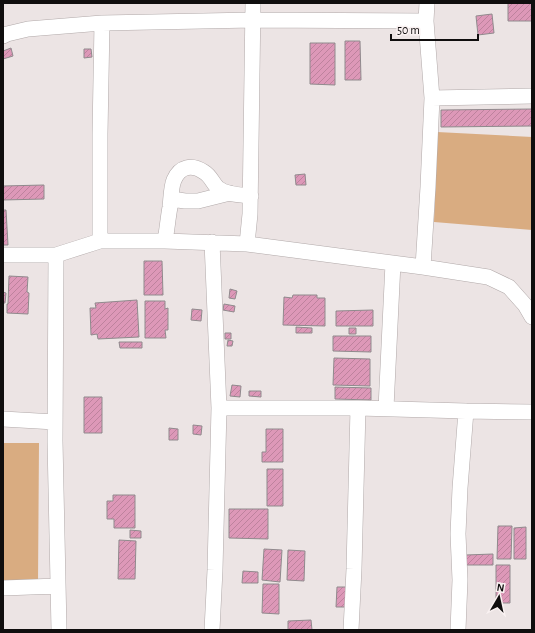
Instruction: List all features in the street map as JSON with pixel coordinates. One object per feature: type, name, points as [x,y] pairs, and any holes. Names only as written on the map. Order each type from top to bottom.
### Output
[{"type":"street","points":[[247,244],[251,196],[253,3]]},
{"type":"street","points":[[423,267],[429,180],[432,98],[426,21],[427,3]]},
{"type":"street","points":[[3,36],[28,29],[102,23],[253,20],[426,21]]},
{"type":"street","points":[[100,242],[102,23]]},
{"type":"street","points":[[432,98],[532,96]]},
{"type":"street","points":[[165,241],[174,181],[180,171],[184,168],[191,167],[205,172],[218,188],[230,193],[251,196]]},
{"type":"street","points":[[171,199],[198,201],[230,193]]},
{"type":"street","points":[[3,255],[56,255],[100,242],[165,241],[247,244],[423,267],[488,278],[509,287],[525,305],[532,317]]},
{"type":"street","points":[[212,242],[219,408],[212,630]]},
{"type":"street","points":[[56,255],[55,422],[59,630]]},
{"type":"street","points":[[386,408],[394,263]]},
{"type":"street","points":[[219,408],[386,408],[532,412]]},
{"type":"street","points":[[351,630],[358,408]]},
{"type":"street","points":[[458,630],[460,580],[458,534],[466,411]]},
{"type":"street","points":[[3,419],[55,422]]},
{"type":"street","points":[[3,588],[58,586]]},
{"type":"shaded area","points":[[437,132],[532,137],[532,230],[434,222]]},
{"type":"shaded area","points":[[3,443],[39,443],[38,582],[3,583]]},
{"type":"building","points":[[508,3],[532,3],[532,21],[508,21]]},
{"type":"building","points":[[492,14],[494,33],[478,35],[476,16]]},
{"type":"building","points":[[345,41],[360,41],[361,80],[345,80]]},
{"type":"building","points":[[310,43],[335,43],[335,85],[310,84]]},
{"type":"building","points":[[11,48],[13,56],[3,59],[3,51]]},
{"type":"building","points":[[84,49],[91,49],[92,57],[84,58]]},
{"type":"building","points":[[532,109],[532,126],[441,127],[441,110]]},
{"type":"building","points":[[305,174],[306,185],[296,185],[295,175]]},
{"type":"building","points":[[44,185],[44,199],[3,200],[3,186]]},
{"type":"building","points":[[3,210],[6,210],[8,245],[3,245]]},
{"type":"building","points":[[144,261],[162,261],[163,295],[144,295]]},
{"type":"building","points":[[9,276],[28,277],[28,314],[7,313]]},
{"type":"building","points":[[230,289],[237,291],[235,299],[229,298]]},
{"type":"building","points":[[3,292],[6,293],[5,303],[3,303]]},
{"type":"building","points":[[293,295],[317,295],[317,298],[325,298],[325,326],[283,325],[284,297],[292,298]]},
{"type":"building","points":[[137,300],[139,337],[98,339],[97,334],[91,335],[90,308],[96,308],[95,303]]},
{"type":"building","points":[[145,301],[165,301],[165,309],[168,308],[168,330],[165,330],[166,338],[145,338]]},
{"type":"building","points":[[224,304],[235,306],[234,312],[223,310]]},
{"type":"building","points":[[192,309],[202,310],[201,321],[191,320]]},
{"type":"building","points":[[373,310],[373,326],[336,326],[336,311]]},
{"type":"building","points":[[296,327],[312,328],[312,333],[296,333]]},
{"type":"building","points":[[349,328],[356,328],[356,334],[349,334]]},
{"type":"building","points":[[225,333],[231,333],[231,339],[225,339]]},
{"type":"building","points":[[333,336],[371,336],[371,352],[333,351]]},
{"type":"building","points":[[228,340],[233,341],[232,346],[227,346]]},
{"type":"building","points":[[119,342],[142,342],[142,348],[120,348]]},
{"type":"building","points":[[334,358],[370,359],[370,386],[333,385]]},
{"type":"building","points":[[232,385],[241,386],[240,397],[230,396]]},
{"type":"building","points":[[335,387],[371,388],[371,400],[335,399]]},
{"type":"building","points":[[249,391],[261,391],[261,397],[249,396]]},
{"type":"building","points":[[84,397],[102,397],[102,433],[84,433]]},
{"type":"building","points":[[193,425],[202,426],[201,435],[193,434]]},
{"type":"building","points":[[169,428],[178,429],[178,440],[169,440]]},
{"type":"building","points":[[266,429],[283,429],[283,462],[262,462],[262,452],[266,452]]},
{"type":"building","points":[[267,469],[283,469],[283,506],[267,506]]},
{"type":"building","points":[[113,495],[135,495],[135,528],[114,528],[114,519],[107,519],[107,501],[113,501]]},
{"type":"building","points":[[229,509],[268,509],[268,539],[229,538]]},
{"type":"building","points":[[498,526],[512,526],[511,559],[497,559]]},
{"type":"building","points":[[526,527],[526,559],[514,559],[514,528]]},
{"type":"building","points":[[130,530],[141,531],[141,538],[130,538]]},
{"type":"building","points":[[119,540],[136,541],[135,579],[118,579]]},
{"type":"building","points":[[264,549],[282,550],[280,582],[262,580]]},
{"type":"building","points":[[288,550],[305,551],[304,581],[287,580]]},
{"type":"building","points":[[493,554],[493,565],[466,565],[466,555]]},
{"type":"building","points":[[496,565],[510,565],[510,603],[496,603]]},
{"type":"building","points":[[243,571],[258,572],[258,583],[242,583]]},
{"type":"building","points":[[263,584],[279,584],[279,614],[262,613]]},
{"type":"building","points":[[337,587],[347,587],[346,607],[336,607]]},
{"type":"building","points":[[311,620],[312,630],[288,630],[288,621]]}]
